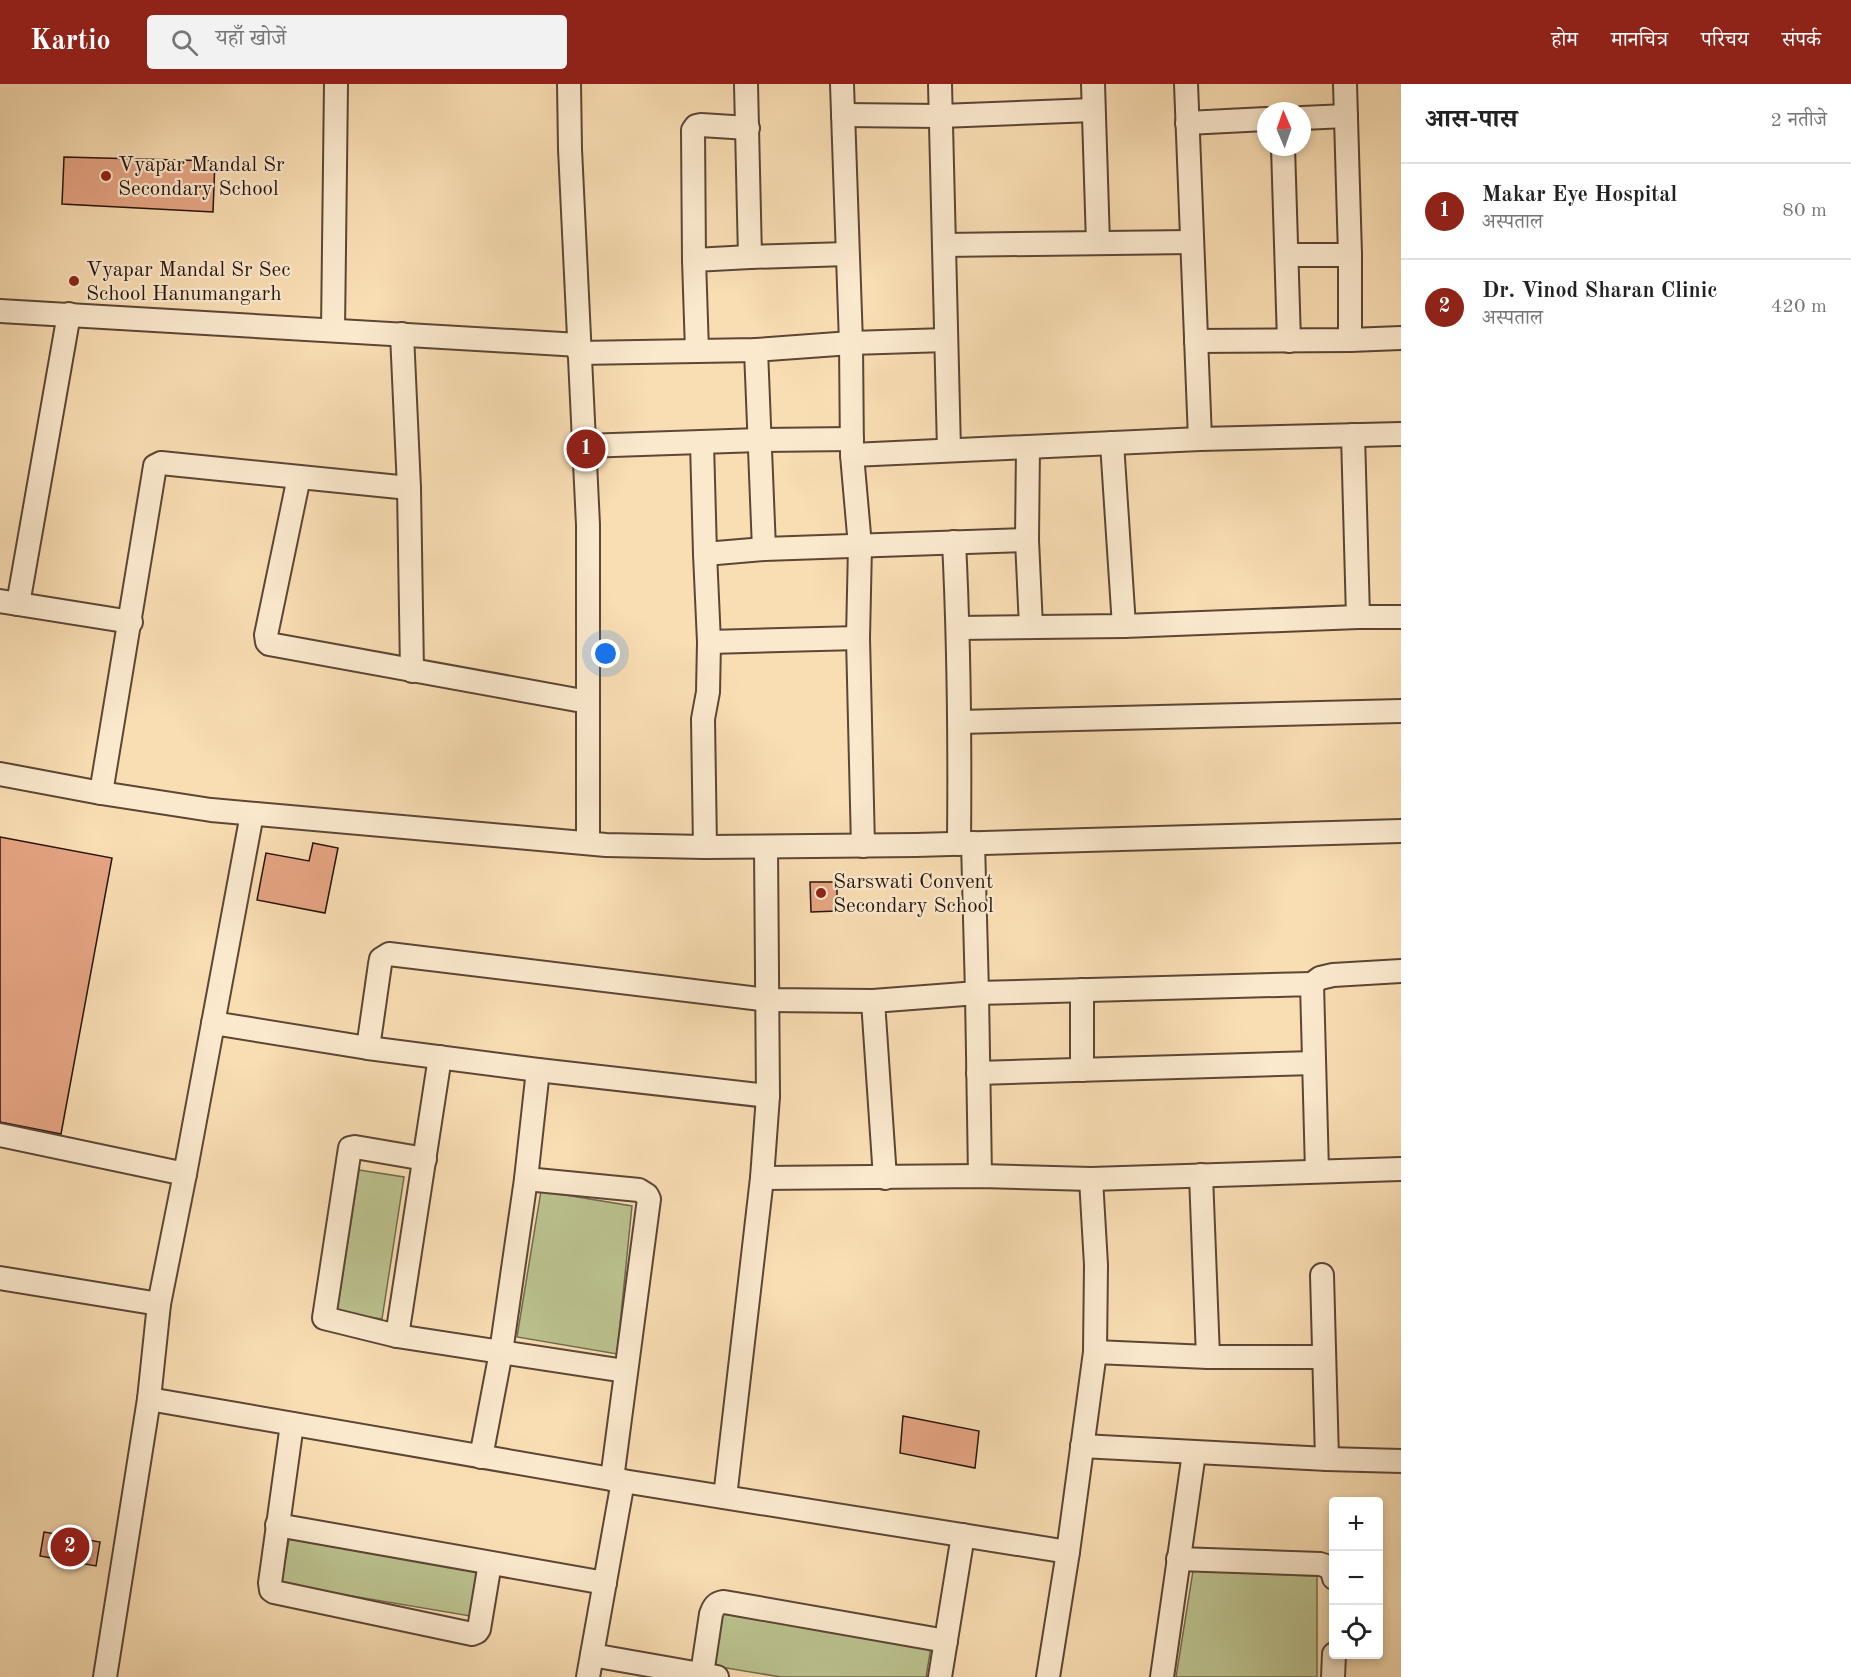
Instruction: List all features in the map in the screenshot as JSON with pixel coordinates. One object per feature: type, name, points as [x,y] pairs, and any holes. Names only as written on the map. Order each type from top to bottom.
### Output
[{"type":"street","points":[[333,330],[336,84]]},
{"type":"street","points":[[570,84],[570,149],[588,525],[588,843]]},
{"type":"street","points":[[746,84],[750,257]]},
{"type":"street","points":[[842,84],[851,343],[852,447],[860,546],[858,638],[863,846]]},
{"type":"street","points":[[940,84],[949,450]]},
{"type":"street","points":[[1093,84],[1098,243]]},
{"type":"street","points":[[1185,84],[1200,439]]},
{"type":"street","points":[[1345,84],[1350,340]]},
{"type":"street","points":[[843,116],[941,116],[1093,110]]},
{"type":"street","points":[[1311,118],[1346,116]]},
{"type":"street","points":[[1187,123],[1257,119]]},
{"type":"street","points":[[697,351],[693,130],[696,126],[701,125],[748,128]]},
{"type":"street","points":[[1282,156],[1289,341]]},
{"type":"street","points":[[944,245],[1191,242]]},
{"type":"street","points":[[694,260],[847,254]]},
{"type":"street","points":[[1287,255],[1350,255]]},
{"type":"street","points":[[0,311],[402,334],[579,349],[756,350],[851,343],[946,340]]},
{"type":"street","points":[[69,314],[9,603],[131,622]]},
{"type":"street","points":[[402,334],[409,488],[412,671]]},
{"type":"street","points":[[1196,341],[1401,338]]},
{"type":"street","points":[[756,350],[764,549]]},
{"type":"street","points":[[584,447],[759,440],[852,447],[949,450],[1200,439],[1401,434]]},
{"type":"street","points":[[1353,435],[1358,616]]},
{"type":"street","points":[[702,443],[709,642],[708,692],[703,719],[705,847]]},
{"type":"street","points":[[1112,443],[1124,626]]},
{"type":"street","points":[[1028,447],[1026,540],[1031,627]]},
{"type":"street","points":[[101,793],[131,622],[153,474],[158,464],[409,488]]},
{"type":"street","points":[[299,477],[266,635],[267,642],[412,671],[588,702]]},
{"type":"street","points":[[705,554],[764,549],[1026,540]]},
{"type":"street","points":[[954,542],[966,844],[977,993],[980,1176]]},
{"type":"street","points":[[959,628],[1124,626],[1401,616]]},
{"type":"street","points":[[709,642],[858,638]]},
{"type":"street","points":[[960,722],[1401,711]]},
{"type":"street","points":[[0,774],[211,810],[588,843],[705,847],[863,846],[1401,831]]},
{"type":"street","points":[[105,1677],[149,1399],[159,1304],[252,814]]},
{"type":"street","points":[[725,1497],[762,1178],[768,1096],[766,847]]},
{"type":"street","points":[[368,1048],[381,959],[389,954],[768,1000],[873,1000],[977,993],[1312,984],[1320,978],[1333,975],[1401,971]]},
{"type":"street","points":[[1312,984],[1317,1172]]},
{"type":"street","points":[[1082,990],[1082,1070]]},
{"type":"street","points":[[873,1000],[885,1178]]},
{"type":"street","points":[[213,1023],[368,1048],[768,1096]]},
{"type":"street","points":[[396,1336],[440,1057]]},
{"type":"street","points":[[978,1073],[1314,1063]]},
{"type":"street","points":[[481,1456],[501,1352],[526,1179],[538,1070]]},
{"type":"street","points":[[0,1136],[185,1174]]},
{"type":"street","points":[[425,1159],[355,1147],[349,1150],[324,1317],[326,1320],[396,1336],[625,1371]]},
{"type":"street","points":[[762,1178],[980,1176],[1091,1179],[1401,1169]]},
{"type":"street","points":[[1201,1175],[1208,1356]]},
{"type":"street","points":[[526,1179],[639,1190],[647,1195],[648,1203],[625,1371],[617,1480],[605,1583],[588,1677]]},
{"type":"street","points":[[1047,1677],[1068,1552],[1095,1352],[1096,1265],[1091,1179]]},
{"type":"street","points":[[1322,1275],[1327,1459]]},
{"type":"street","points":[[0,1278],[159,1304]]},
{"type":"street","points":[[1095,1352],[1324,1357]]},
{"type":"street","points":[[149,1399],[617,1480],[1068,1552]]},
{"type":"street","points":[[292,1424],[270,1582],[271,1590],[472,1634],[479,1629],[490,1563]]},
{"type":"street","points":[[1082,1446],[1401,1461]]},
{"type":"street","points":[[1162,1677],[1194,1453]]},
{"type":"street","points":[[278,1525],[605,1583]]},
{"type":"street","points":[[940,1677],[963,1535]]},
{"type":"street","points":[[1178,1559],[1320,1564],[1329,1568]]},
{"type":"street","points":[[592,1655],[710,1676],[711,1614],[718,1603],[724,1602],[946,1641]]},
{"type":"street","points":[[1333,1677],[1334,1659]]},
{"type":"green space","points":[[359,1170],[404,1177],[382,1319],[337,1312]]},
{"type":"green space","points":[[541,1191],[632,1206],[617,1354],[517,1337]]},
{"type":"green space","points":[[289,1539],[478,1572],[470,1616],[281,1584]]},
{"type":"green space","points":[[1193,1571],[1317,1576],[1317,1677],[1176,1677]]},
{"type":"green space","points":[[723,1614],[931,1647],[926,1677],[781,1677],[714,1666]]},
{"type":"building","points":[[64,157],[215,161],[213,212],[62,204]]},
{"type":"building","points":[[0,837],[112,858],[61,1134],[0,1122]]},
{"type":"building","points":[[313,843],[338,848],[325,913],[257,900],[266,853],[309,861]]},
{"type":"building","points":[[810,882],[837,882],[837,911],[811,912]]},
{"type":"building","points":[[903,1416],[979,1431],[975,1468],[900,1453]]},
{"type":"building","points":[[44,1532],[100,1542],[96,1566],[40,1556]]},
{"type":"place","name":"Vyapar Mandal Sr Secondary School","points":[[106,176]]},
{"type":"place","name":"Vyapar Mandal Sr Sec School Hanumangarh","points":[[74,281]]},
{"type":"place","name":"Makar Eye Hospital","points":[[586,449]]},
{"type":"place","name":"Sarswati Convent Secondary School","points":[[821,893]]},
{"type":"place","name":"Dr. Vinod Sharan Clinic","points":[[70,1547]]}]
